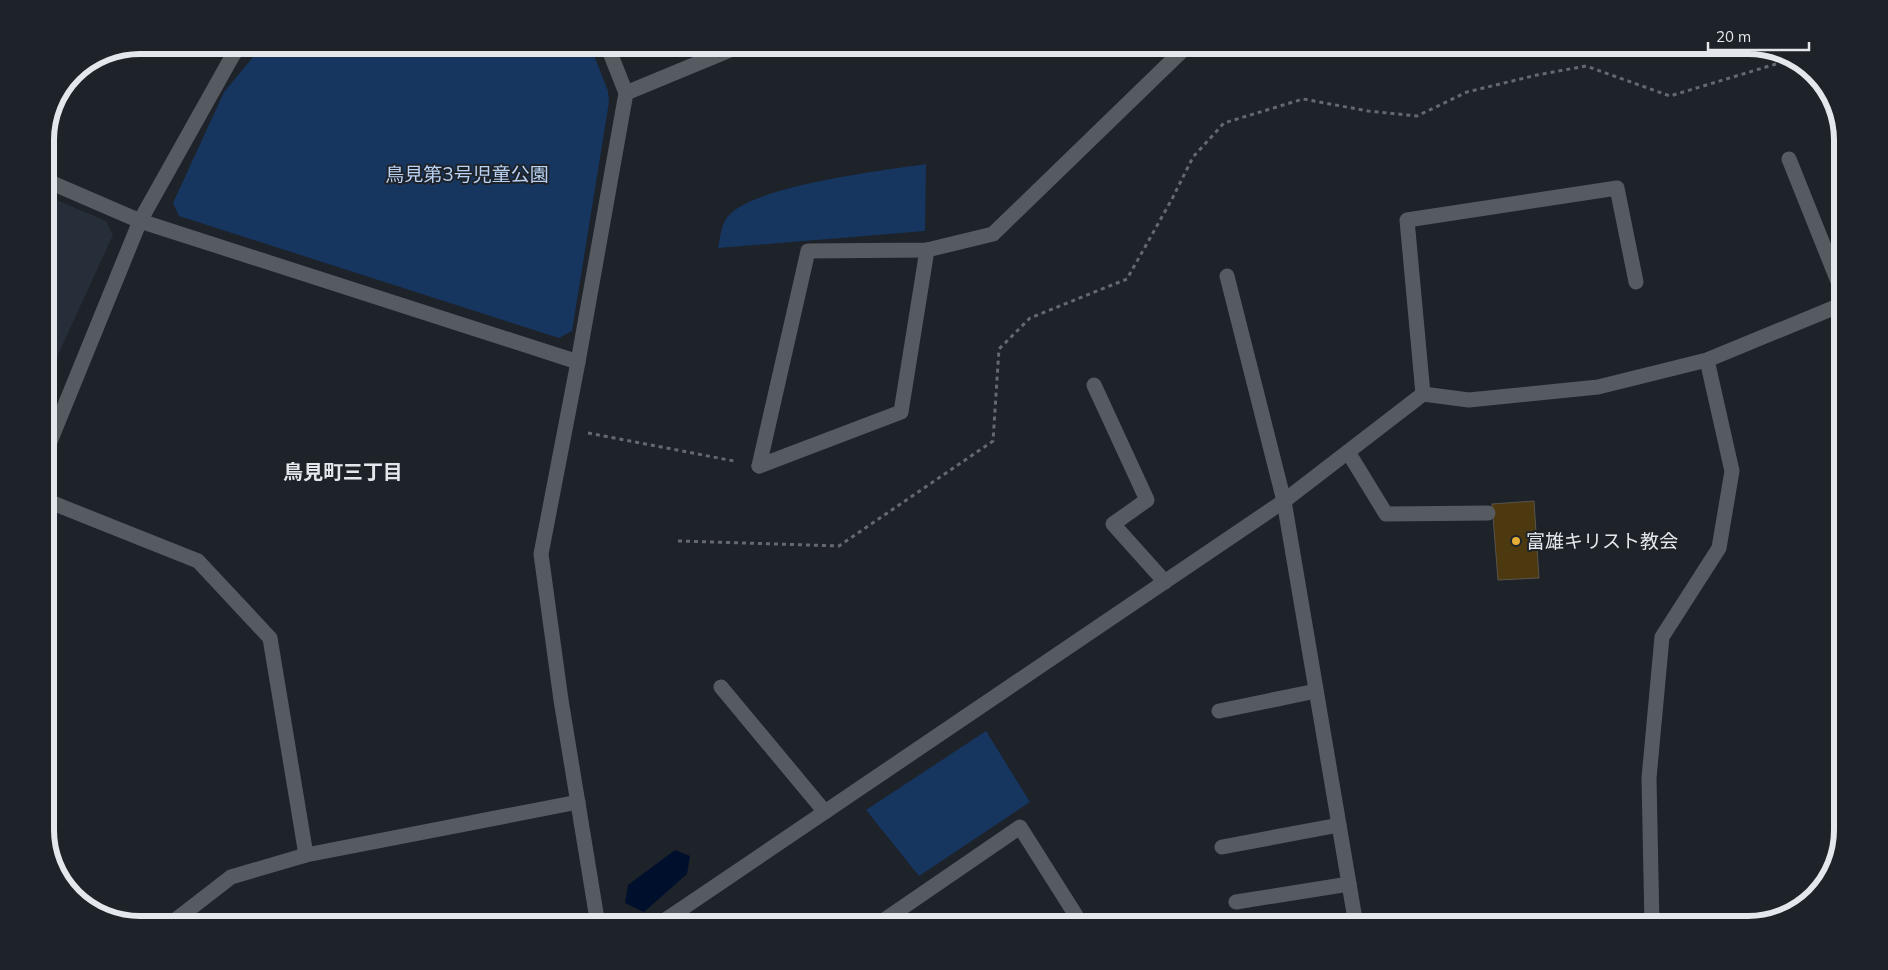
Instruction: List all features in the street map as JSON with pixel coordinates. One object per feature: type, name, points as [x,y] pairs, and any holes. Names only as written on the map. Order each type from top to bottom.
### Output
[{"type":"street","points":[[54,432],[140,221],[234,54]]},
{"type":"street","points":[[597,916],[561,700],[541,554],[566,428],[626,93],[611,54]]},
{"type":"street","points":[[626,93],[720,54]]},
{"type":"street","points":[[759,466],[808,251],[928,250],[993,234],[1179,54]]},
{"type":"street","points":[[1789,159],[1834,272]]},
{"type":"street","points":[[54,184],[140,221],[578,362]]},
{"type":"street","points":[[1423,394],[1407,220],[1618,188],[1636,282]]},
{"type":"street","points":[[759,466],[901,412],[928,250]]},
{"type":"street","points":[[1227,276],[1284,501],[1354,916]]},
{"type":"street","points":[[671,916],[1284,501],[1423,394],[1469,400],[1598,387],[1707,360],[1834,308]]},
{"type":"street","points":[[1652,916],[1649,778],[1662,637],[1719,548],[1732,472],[1707,360]]},
{"type":"street","points":[[1094,385],[1147,500],[1113,524],[1165,582]]},
{"type":"street","points":[[1348,452],[1386,514],[1488,513]]},
{"type":"street","points":[[54,504],[198,562],[270,638],[306,855]]},
{"type":"street","points":[[721,687],[825,812]]},
{"type":"street","points":[[1219,711],[1316,691]]},
{"type":"street","points":[[181,916],[231,877],[306,855],[578,802]]},
{"type":"street","points":[[1222,847],[1339,825]]},
{"type":"street","points":[[890,916],[1020,827],[1076,916]]},
{"type":"street","points":[[1236,902],[1349,884]]},
{"type":"path","points":[[678,541],[839,546],[993,441],[1000,349],[1030,318],[1126,279],[1172,199],[1193,157],[1224,123],[1303,99],[1368,111],[1417,116],[1467,92],[1537,75],[1586,66],[1670,96],[1776,64]]},
{"type":"path","points":[[566,428],[759,466]]},
{"type":"shaded area","points":[[54,199],[106,221],[113,235],[54,363]]},
{"type":"shaded area","points":[[675,850],[690,856],[687,874],[644,912],[625,903],[628,885]]},
{"type":"green space","name":"鳥見第3号児童公園","points":[[256,54],[594,54],[608,91],[609,102],[572,331],[559,338],[179,216],[173,203],[224,92]]},
{"type":"green space","points":[[926,164],[925,231],[718,248],[726,219],[739,207],[760,197],[819,181]]},
{"type":"green space","points":[[986,731],[1030,802],[919,876],[866,810]]},
{"type":"building","name":"富雄キリスト教会","points":[[1534,501],[1539,578],[1498,580],[1492,504]]},
{"type":"place","name":"富雄キリスト教会","points":[[1516,541]]},
{"type":"district","name":"鳥見町三丁目","points":[[343,471]]}]
